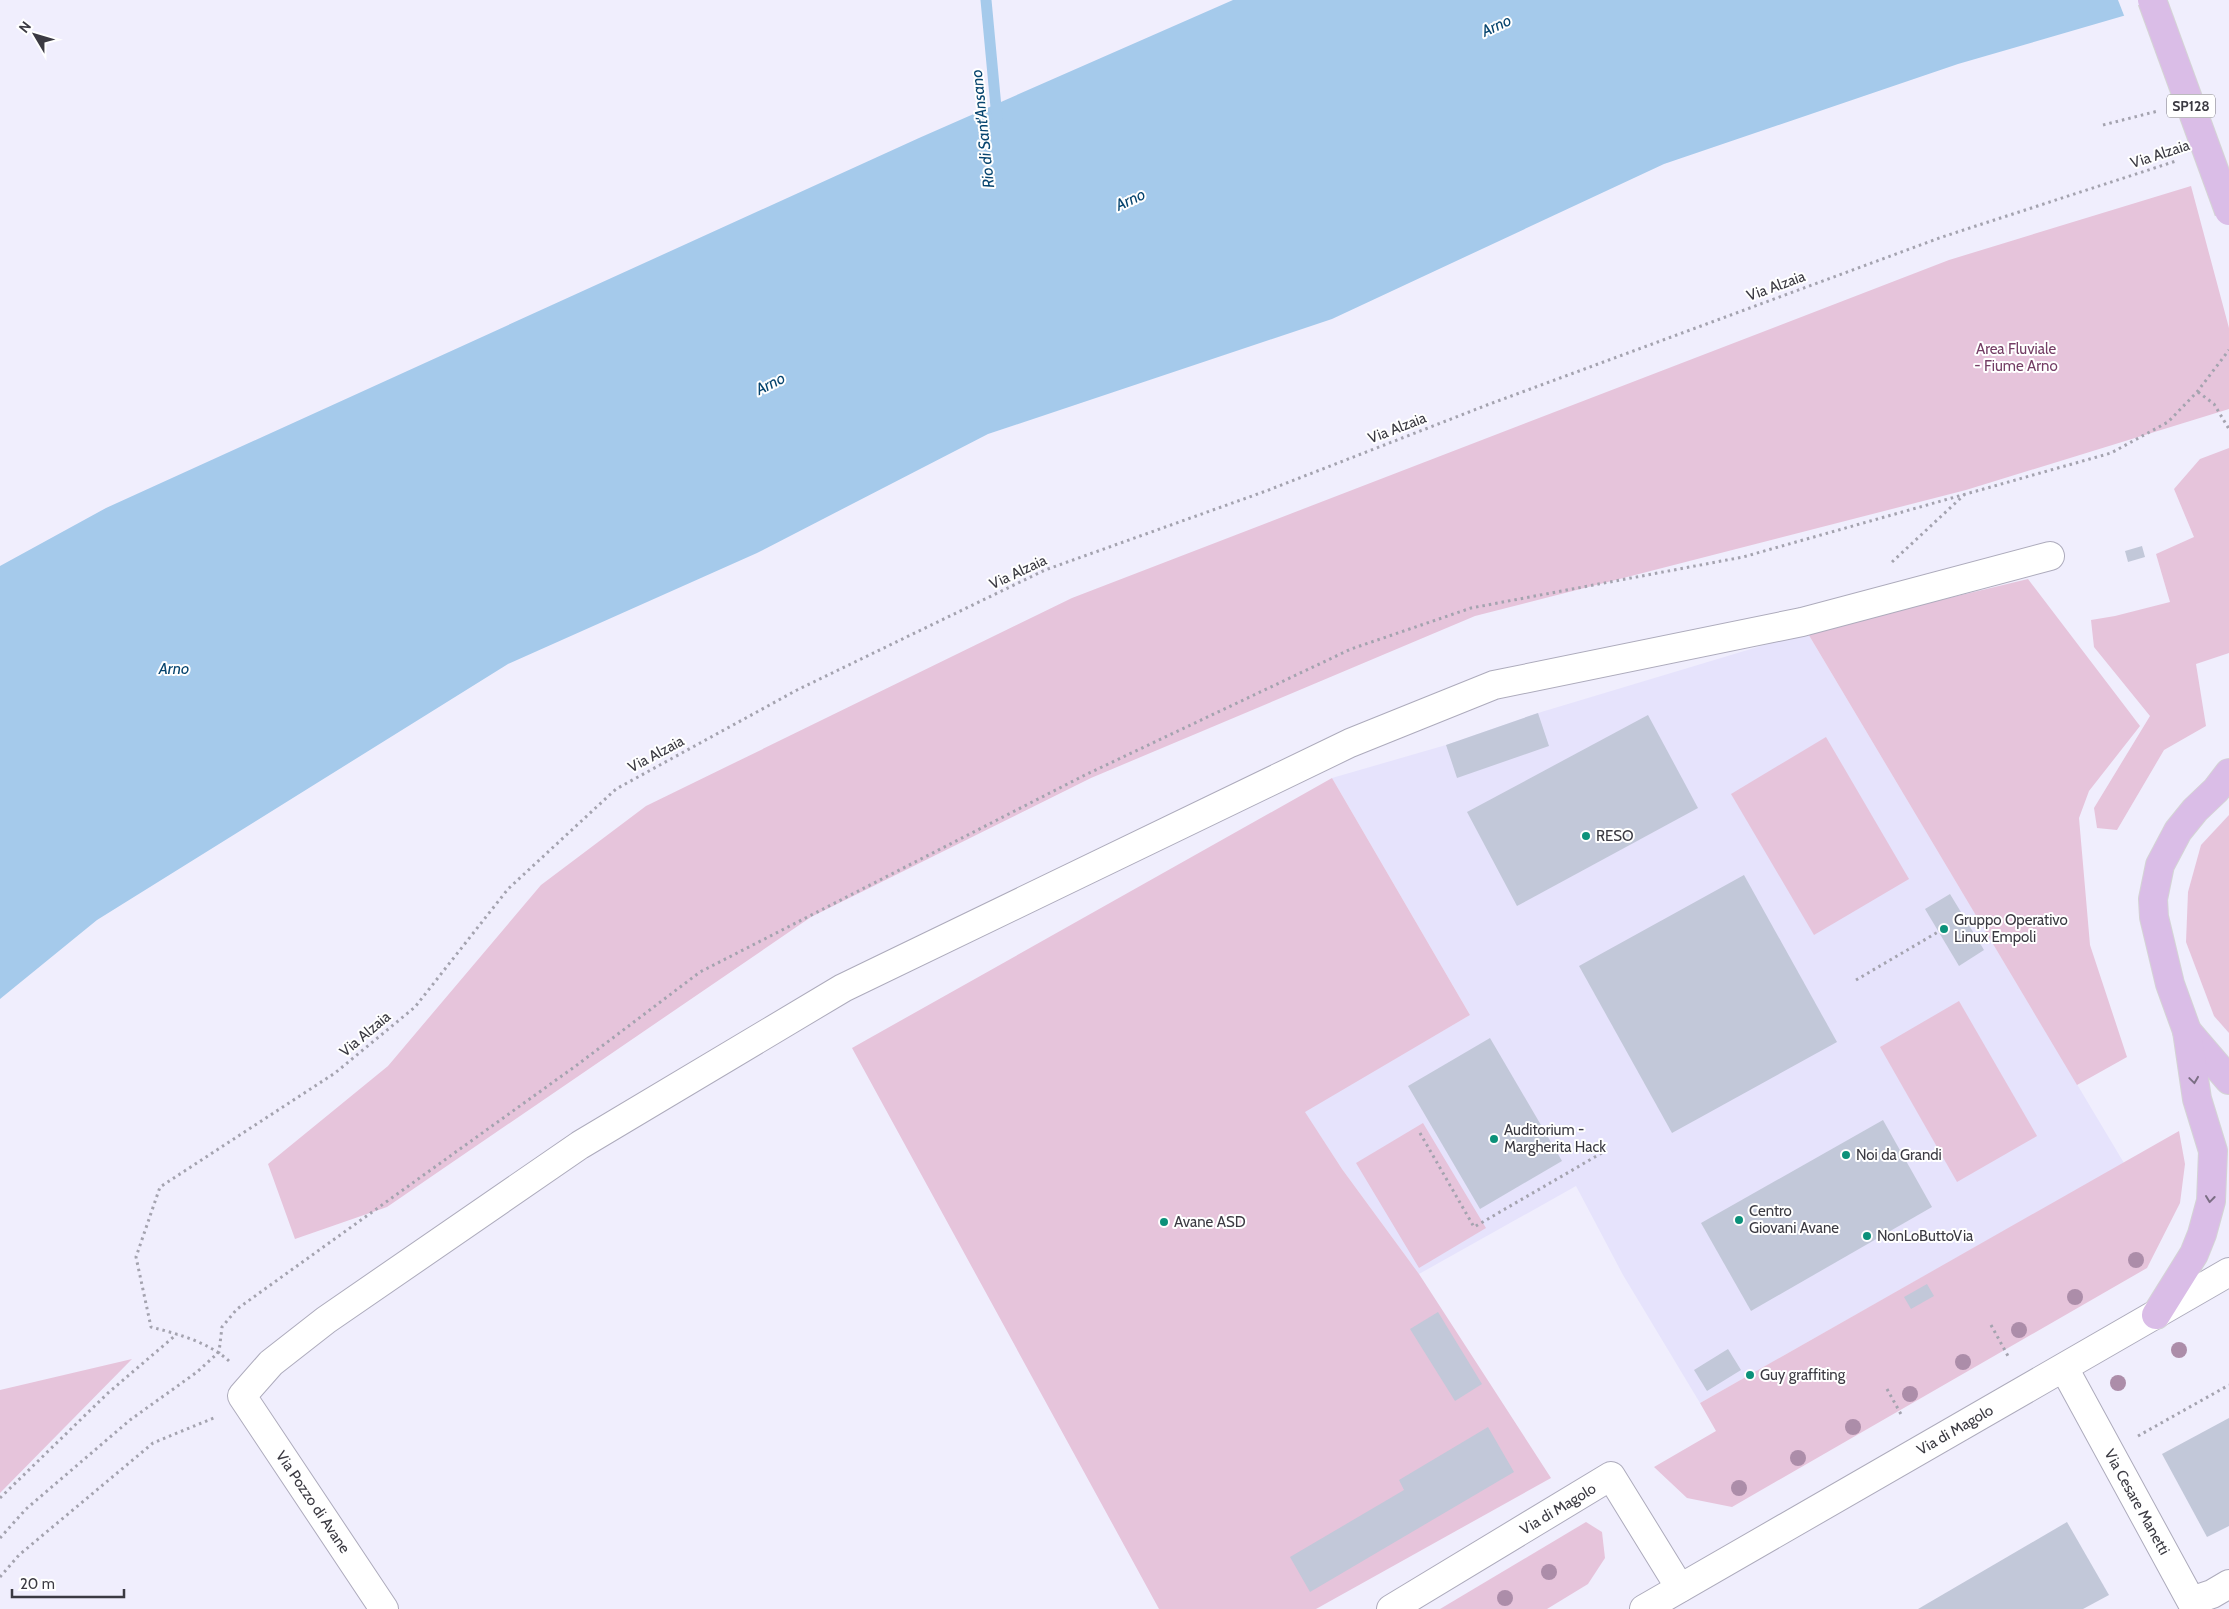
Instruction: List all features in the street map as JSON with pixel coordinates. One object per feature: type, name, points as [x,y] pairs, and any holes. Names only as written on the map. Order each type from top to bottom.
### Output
[{"type":"main road","name":"SP128","points":[[2152,0],[2229,211]]},
{"type":"main road","points":[[2156,1315],[2194,1254],[2202,1234],[2221,1160],[2197,1099],[2187,1031],[2170,984],[2154,917],[2153,899],[2160,864],[2178,831],[2194,810],[2225,782]]},
{"type":"main road","points":[[2187,1031],[2229,1080]]},
{"type":"street","points":[[242,1396],[271,1363],[326,1320],[580,1145],[843,988],[1350,743],[1494,685],[1802,622],[2050,556]]},
{"type":"street","name":"Via di Magolo","points":[[1644,1609],[2229,1272]]},
{"type":"street","name":"Via Cesare Manetti","points":[[2064,1368],[2191,1600],[2212,1594],[2229,1584]]},
{"type":"street","name":"Via Pozzo di Avane","points":[[242,1396],[384,1609]]},
{"type":"street","name":"Via di Magolo","points":[[1391,1609],[1611,1476],[1680,1588]]},
{"type":"path","name":"Via Alzaia","points":[[0,1538],[26,1510],[130,1420],[197,1372],[219,1352],[177,1334],[151,1327],[136,1257],[160,1186],[335,1073],[415,1007],[508,889],[616,789],[797,690],[1045,570],[1266,491],[1487,405],[1942,237],[2181,159]]},
{"type":"path","points":[[2197,392],[2214,404],[2229,429]]},
{"type":"path","points":[[1886,567],[1966,494]]},
{"type":"path","points":[[1856,980],[1938,932]]},
{"type":"path","points":[[1420,1133],[1474,1227],[1607,1150]]},
{"type":"path","points":[[1991,1325],[2008,1356]]},
{"type":"path","points":[[0,1498],[108,1393],[177,1334]]},
{"type":"path","points":[[2110,1452],[2229,1385]]},
{"type":"path","points":[[1887,1389],[1902,1416]]},
{"type":"path","points":[[0,1577],[19,1555],[153,1443],[215,1418],[242,1396]]},
{"type":"shaded area","points":[[1807,632],[2124,1163],[1700,1403],[1623,1275],[1576,1186],[1419,1274],[1342,1169],[1304,1111],[1470,1015],[1332,778],[1446,745],[1538,713]]},
{"type":"green space","name":"Area Fluviale - Fiume Arno","points":[[2191,186],[2229,328],[2229,409],[1966,490],[1475,616],[1091,778],[811,917],[387,1207],[295,1239],[268,1164],[388,1066],[541,885],[646,806],[1072,598],[1949,260]]},
{"type":"green space","points":[[2229,448],[2229,653],[2196,664],[2206,726],[2164,750],[2117,830],[2097,828],[2094,808],[2150,716],[2094,647],[2091,620],[2170,602],[2156,554],[2194,537],[2174,489],[2200,459]]},
{"type":"green space","points":[[2028,579],[2140,726],[2089,791],[2079,818],[2090,945],[2127,1057],[2077,1085],[1807,632]]},
{"type":"green space","points":[[1826,737],[1909,879],[1814,935],[1731,794]]},
{"type":"green space","name":"Avane ASD","points":[[1332,778],[1470,1015],[1305,1112],[1342,1169],[1419,1274],[1551,1478],[1316,1609],[1159,1609],[852,1048]]},
{"type":"green space","points":[[2229,815],[2229,1033],[2214,1016],[2186,942],[2188,892],[2201,845]]},
{"type":"green space","points":[[1959,1001],[2037,1136],[1957,1182],[1880,1047]]},
{"type":"green space","points":[[1423,1123],[1486,1228],[1419,1268],[1356,1163]]},
{"type":"green space","points":[[2179,1131],[2185,1164],[2180,1203],[2147,1268],[1732,1507],[1687,1498],[1654,1467],[1716,1431],[1700,1403]]},
{"type":"green space","points":[[132,1359],[0,1493],[0,1390]]},
{"type":"green space","points":[[1586,1522],[1602,1532],[1605,1558],[1588,1584],[1547,1609],[1440,1609]]},
{"type":"water","name":"Arno","points":[[1233,0],[2178,0],[1958,64],[1664,164],[1332,319],[988,434],[757,553],[508,664],[97,920],[0,999],[0,566],[106,508],[919,138]]},
{"type":"pier","points":[[2118,0],[2180,0],[2181,1],[2125,18]]},
{"type":"building","points":[[2142,546],[2145,557],[2128,562],[2125,551]]},
{"type":"building","points":[[1538,713],[1549,746],[1457,778],[1446,745]]},
{"type":"building","points":[[1648,715],[1698,808],[1517,906],[1467,812]]},
{"type":"building","points":[[1744,875],[1837,1042],[1672,1133],[1579,966]]},
{"type":"building","points":[[1950,894],[1984,950],[1959,966],[1925,909]]},
{"type":"building","name":"Auditorium - Margherita Hack","points":[[1490,1038],[1562,1161],[1480,1209],[1408,1086]]},
{"type":"building","points":[[1883,1120],[1932,1207],[1751,1311],[1701,1223]]},
{"type":"building","points":[[1927,1284],[1934,1296],[1911,1309],[1904,1297]]},
{"type":"building","points":[[1438,1312],[1482,1384],[1455,1401],[1410,1329]]},
{"type":"building","points":[[1728,1349],[1741,1370],[1707,1391],[1694,1370]]},
{"type":"building","points":[[2229,1418],[2229,1526],[2207,1537],[2162,1454]]},
{"type":"building","points":[[1488,1427],[1514,1472],[1310,1592],[1290,1557],[1404,1490],[1399,1480]]},
{"type":"building","points":[[2067,1522],[2109,1595],[2083,1609],[1918,1609]]},
{"type":"waterway","name":"Rio di Sant'Ansano","points":[[986,0],[997,118]]},
{"type":"place","name":"RESO","points":[[1586,836]]},
{"type":"place","name":"Gruppo Operativo Linux Empoli","points":[[1944,929]]},
{"type":"place","name":"Auditorium - Margherita Hack","points":[[1494,1139]]},
{"type":"place","name":"Noi da Grandi","points":[[1846,1155]]},
{"type":"place","name":"Centro Giovani Avane","points":[[1739,1220]]},
{"type":"place","name":"Avane ASD","points":[[1164,1222]]},
{"type":"place","name":"NonLoButtoVia","points":[[1867,1236]]},
{"type":"place","name":"Guy graffiting","points":[[1750,1375]]}]
